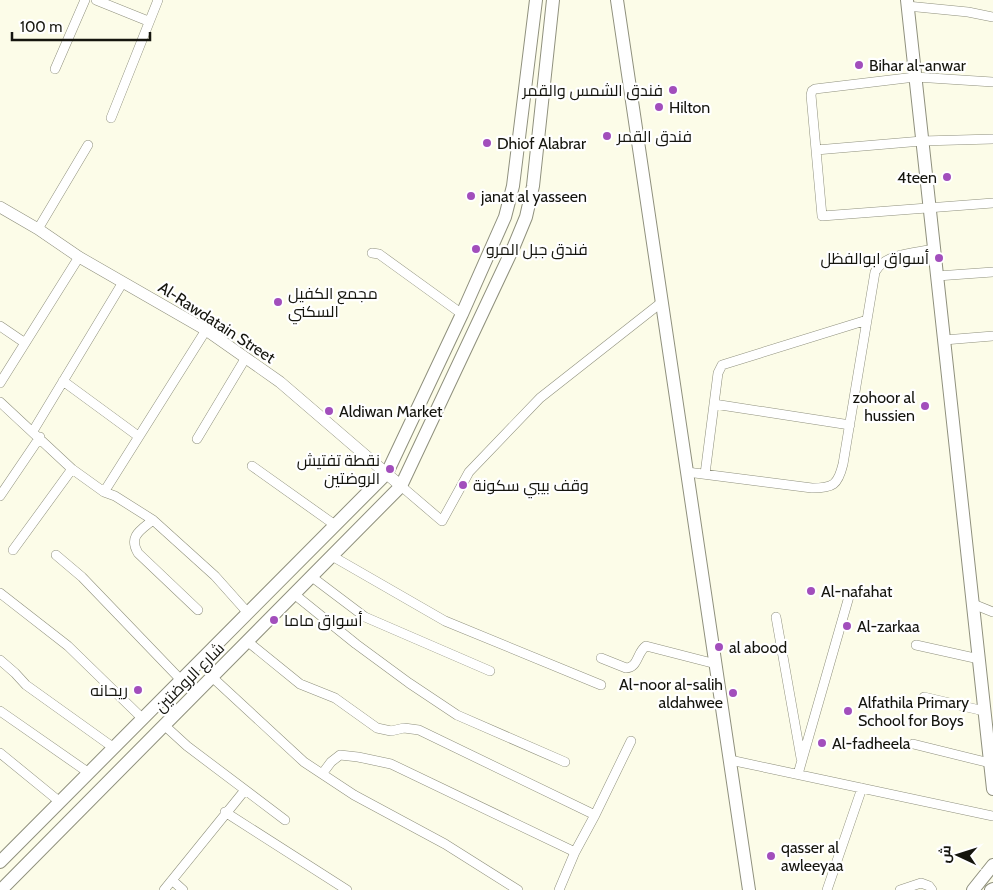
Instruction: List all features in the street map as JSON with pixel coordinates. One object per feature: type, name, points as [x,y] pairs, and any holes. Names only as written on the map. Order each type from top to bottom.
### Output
[{"type":"main road","name":"شارع الروضتين","points":[[0,862],[387,473],[499,233],[510,199],[536,0]]},
{"type":"main road","name":"شارع الروضتين","points":[[1,890],[401,486],[526,217],[533,186],[553,0]]},
{"type":"main road","points":[[618,0],[749,890]]},
{"type":"main road","points":[[907,3],[984,711],[990,729],[990,763],[993,788]]},
{"type":"main road","points":[[973,890],[993,865]]},
{"type":"street","points":[[55,69],[85,0]]},
{"type":"street","points":[[96,0],[148,21]]},
{"type":"street","points":[[111,118],[148,21],[158,0]]},
{"type":"street","points":[[907,3],[993,17]]},
{"type":"street","points":[[993,82],[915,77],[812,91],[811,95],[822,216],[993,203]]},
{"type":"street","points":[[816,150],[922,141],[993,139]]},
{"type":"street","points":[[38,229],[88,145]]},
{"type":"street","name":"Al-Rawdatain Street","points":[[0,207],[38,229],[79,257],[206,330],[280,382],[401,486]]},
{"type":"street","points":[[687,472],[812,488],[829,486],[837,481],[841,474],[850,425],[874,276],[880,265],[891,258],[934,249]]},
{"type":"street","points":[[372,253],[379,254],[462,314]]},
{"type":"street","points":[[2,376],[79,257]]},
{"type":"street","points":[[937,276],[993,272]]},
{"type":"street","points":[[0,496],[36,434],[63,381],[123,282]]},
{"type":"street","points":[[401,486],[442,521],[468,472],[540,398],[662,302]]},
{"type":"street","points":[[705,474],[718,370],[722,365],[867,320]]},
{"type":"street","points":[[0,326],[25,343]]},
{"type":"street","points":[[104,492],[206,330]]},
{"type":"street","points":[[944,340],[993,336]]},
{"type":"street","points":[[197,439],[245,359]]},
{"type":"street","points":[[63,381],[138,436]]},
{"type":"street","points":[[714,404],[850,425]]},
{"type":"street","points":[[1,407],[36,434],[72,469],[104,492],[115,496],[153,520],[215,576],[248,613]]},
{"type":"street","points":[[252,466],[335,525]]},
{"type":"street","points":[[13,550],[72,469]]},
{"type":"street","points":[[153,520],[137,533],[134,539],[134,546],[138,553],[198,610]]},
{"type":"street","points":[[56,555],[82,577],[180,680]]},
{"type":"street","points":[[332,556],[445,621],[600,685]]},
{"type":"street","points":[[312,577],[365,616],[490,671]]},
{"type":"street","points":[[0,593],[68,646],[143,718]]},
{"type":"street","points":[[798,774],[850,593]]},
{"type":"street","points":[[294,594],[356,644],[457,715],[566,762]]},
{"type":"street","points":[[973,604],[993,612]]},
{"type":"street","points":[[776,617],[802,760]]},
{"type":"street","points":[[247,641],[300,684],[335,698],[377,728],[391,731],[404,728],[420,730],[595,815]]},
{"type":"street","points":[[916,645],[979,659]]},
{"type":"street","points":[[600,658],[630,668],[646,646],[716,664]]},
{"type":"street","points":[[0,660],[26,685],[114,748]]},
{"type":"street","points":[[212,677],[304,762],[354,794],[445,844],[518,890]]},
{"type":"street","points":[[924,697],[984,711]]},
{"type":"street","points":[[0,711],[89,773]]},
{"type":"street","points":[[164,725],[244,790],[285,820]]},
{"type":"street","points":[[559,890],[574,852],[595,815],[631,741]]},
{"type":"street","points":[[913,744],[990,763]]},
{"type":"street","points":[[0,753],[60,802]]},
{"type":"street","points":[[322,774],[331,762],[340,755],[391,764],[574,852]]},
{"type":"street","points":[[730,760],[993,816]]},
{"type":"street","points":[[827,890],[862,788]]},
{"type":"street","points":[[164,890],[244,790]]},
{"type":"street","points":[[225,812],[347,890]]},
{"type":"street","points":[[172,880],[183,890]]},
{"type":"street","points":[[900,890],[921,883],[929,886],[932,890]]},
{"type":"place","name":"Bihar al-anwar","points":[[859,65]]},
{"type":"place","name":"فندق الشمس والقمر","points":[[673,90]]},
{"type":"place","name":"Hilton","points":[[659,107]]},
{"type":"place","name":"فندق القمر","points":[[607,136]]},
{"type":"place","name":"Dhiof Alabrar","points":[[487,143]]},
{"type":"place","name":"4teen","points":[[947,177]]},
{"type":"place","name":"janat al yasseen","points":[[471,196]]},
{"type":"place","name":"فندق جبل المرو","points":[[476,249]]},
{"type":"place","name":"أسواق ابوالفظل","points":[[939,258]]},
{"type":"place","name":"مجمع الكفيل السكني","points":[[278,302]]},
{"type":"place","name":"zohoor al hussien","points":[[925,406]]},
{"type":"place","name":"Aldiwan Market","points":[[329,411]]},
{"type":"place","name":"نقطة تفتيش الروضتين","points":[[390,469]]},
{"type":"place","name":"وقف بيبي سكونة","points":[[463,485]]},
{"type":"place","name":"Al-nafahat","points":[[811,591]]},
{"type":"place","name":"أسواق ماما","points":[[274,620]]},
{"type":"place","name":"Al-zarkaa","points":[[847,626]]},
{"type":"place","name":"al abood","points":[[719,647]]},
{"type":"place","name":"ريحانه","points":[[138,690]]},
{"type":"place","name":"Al-noor al-salih aldahwee","points":[[733,693]]},
{"type":"place","name":"Alfathila Primary School for Boys","points":[[848,711]]},
{"type":"place","name":"Al-fadheela","points":[[822,743]]},
{"type":"place","name":"qasser al awleeyaa","points":[[771,856]]}]
